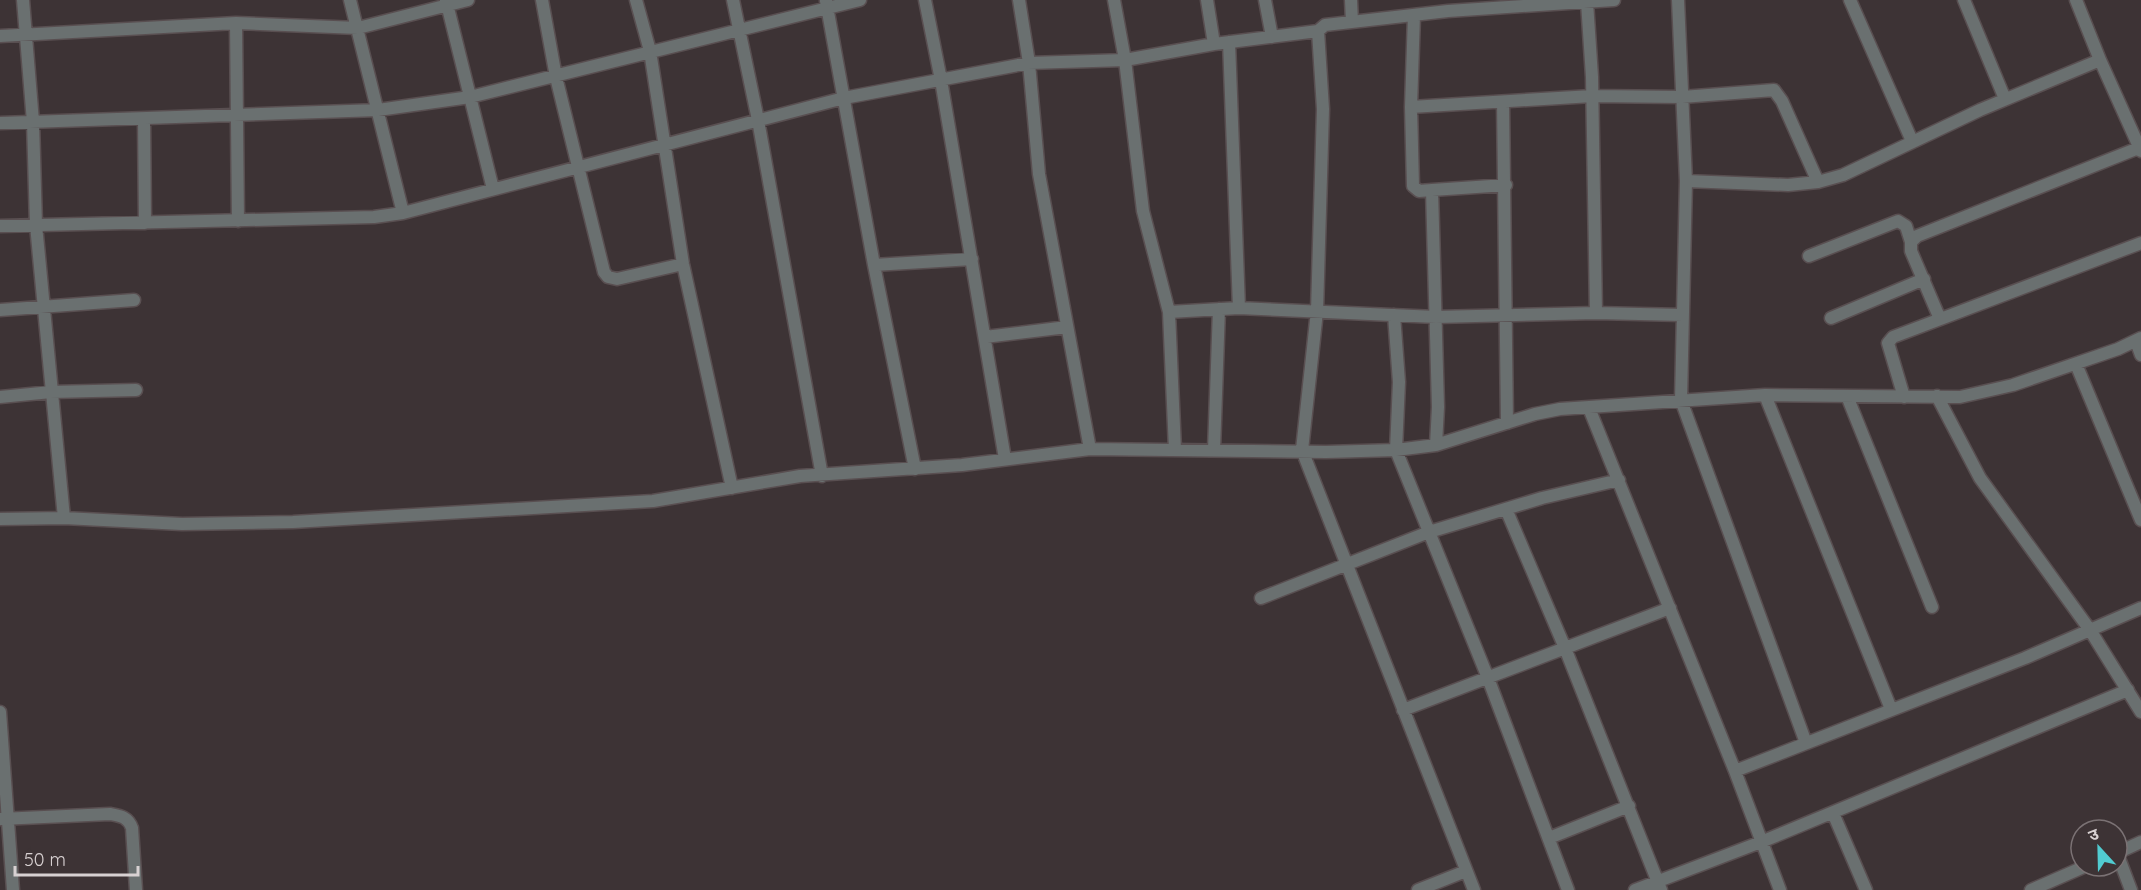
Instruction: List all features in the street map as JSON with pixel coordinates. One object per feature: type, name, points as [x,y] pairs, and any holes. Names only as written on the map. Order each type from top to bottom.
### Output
[{"type":"street","points":[[23,0],[33,122],[36,225],[64,518]]},
{"type":"street","points":[[350,0],[403,213]]},
{"type":"street","points":[[0,36],[236,23],[358,28],[446,3],[468,0]]},
{"type":"street","points":[[542,0],[556,77],[577,166],[608,277],[617,279],[683,264]]},
{"type":"street","points":[[636,0],[650,51],[683,264],[732,488]]},
{"type":"street","points":[[733,0],[758,120],[822,476]]},
{"type":"street","points":[[0,123],[378,110],[470,97],[739,30],[827,4],[860,0]]},
{"type":"street","points":[[925,0],[941,80],[1005,459]]},
{"type":"street","points":[[1019,0],[1029,63],[1039,174],[1090,448]]},
{"type":"street","points":[[1114,0],[1125,60],[1143,212],[1169,312],[1175,450]]},
{"type":"street","points":[[1207,0],[1214,44]]},
{"type":"street","points":[[1265,0],[1272,37]]},
{"type":"street","points":[[1351,0],[1352,22]]},
{"type":"street","points":[[0,226],[374,217],[403,213],[844,98],[1029,63],[1125,60],[1214,44],[1318,31],[1325,25],[1414,15],[1447,6],[1614,0]]},
{"type":"street","points":[[1677,0],[1686,181],[1681,400],[1806,743]]},
{"type":"street","points":[[1850,0],[1912,141]]},
{"type":"street","points":[[1964,0],[2005,99]]},
{"type":"street","points":[[1911,242],[1917,236],[2141,148],[2100,60],[2076,0]]},
{"type":"street","points":[[1587,2],[1592,96],[1596,314]]},
{"type":"street","points":[[446,3],[493,189]]},
{"type":"street","points":[[827,4],[874,265],[915,469]]},
{"type":"street","points":[[1414,15],[1411,108],[1413,186],[1419,191],[1506,185]]},
{"type":"street","points":[[236,23],[238,221]]},
{"type":"street","points":[[1318,31],[1323,109],[1317,310],[1302,450],[1473,890]]},
{"type":"street","points":[[1229,42],[1239,308]]},
{"type":"street","points":[[1686,181],[1788,185],[1818,182],[1843,175],[2005,99],[2100,60]]},
{"type":"street","points":[[1411,108],[1592,96],[1682,97],[1774,90],[1782,101],[1818,182]]},
{"type":"street","points":[[1503,102],[1506,185],[1507,423]]},
{"type":"street","points":[[144,118],[145,223]]},
{"type":"street","points":[[1432,190],[1438,407],[1436,445]]},
{"type":"street","points":[[1809,256],[1898,221],[1906,226],[1911,251],[1940,319]]},
{"type":"street","points":[[1904,397],[1888,343],[1893,337],[2141,243]]},
{"type":"street","points":[[874,265],[972,259]]},
{"type":"street","points":[[1831,318],[1924,279]]},
{"type":"street","points":[[0,309],[134,300]]},
{"type":"street","points":[[1169,312],[1239,308],[1436,317],[1683,315]]},
{"type":"street","points":[[1214,450],[1219,309]]},
{"type":"street","points":[[1394,315],[1399,382],[1396,450],[1488,678],[1568,890]]},
{"type":"street","points":[[985,337],[1067,327]]},
{"type":"street","points":[[0,519],[64,518],[182,524],[293,522],[653,501],[800,476],[915,469],[1090,448],[1396,450],[1436,445],[1560,409],[1765,394],[1960,397],[1983,393],[2076,364],[2138,340],[2141,355]]},
{"type":"street","points":[[2076,364],[2141,520]]},
{"type":"street","points":[[0,397],[51,392],[136,390]]},
{"type":"street","points":[[1765,394],[1891,709]]},
{"type":"street","points":[[1847,396],[1932,607]]},
{"type":"street","points":[[1937,396],[1980,478],[2090,630],[2141,712]]},
{"type":"street","points":[[1589,408],[1735,771],[1780,890]]},
{"type":"street","points":[[1261,598],[1429,532],[1506,509],[1619,480]]},
{"type":"street","points":[[1506,509],[1629,806],[1659,886]]},
{"type":"street","points":[[1403,710],[1670,608]]},
{"type":"street","points":[[1735,771],[2141,608]]},
{"type":"street","points":[[1635,890],[1659,886],[2128,690]]},
{"type":"street","points":[[0,716],[4,820],[13,890]]},
{"type":"street","points":[[1549,837],[1629,806]]},
{"type":"street","points":[[1833,813],[1866,890]]},
{"type":"street","points":[[4,820],[110,814],[129,820],[132,828],[136,890]]},
{"type":"street","points":[[1418,890],[1466,871]]},
{"type":"street","points":[[2031,890],[2069,873]]}]
